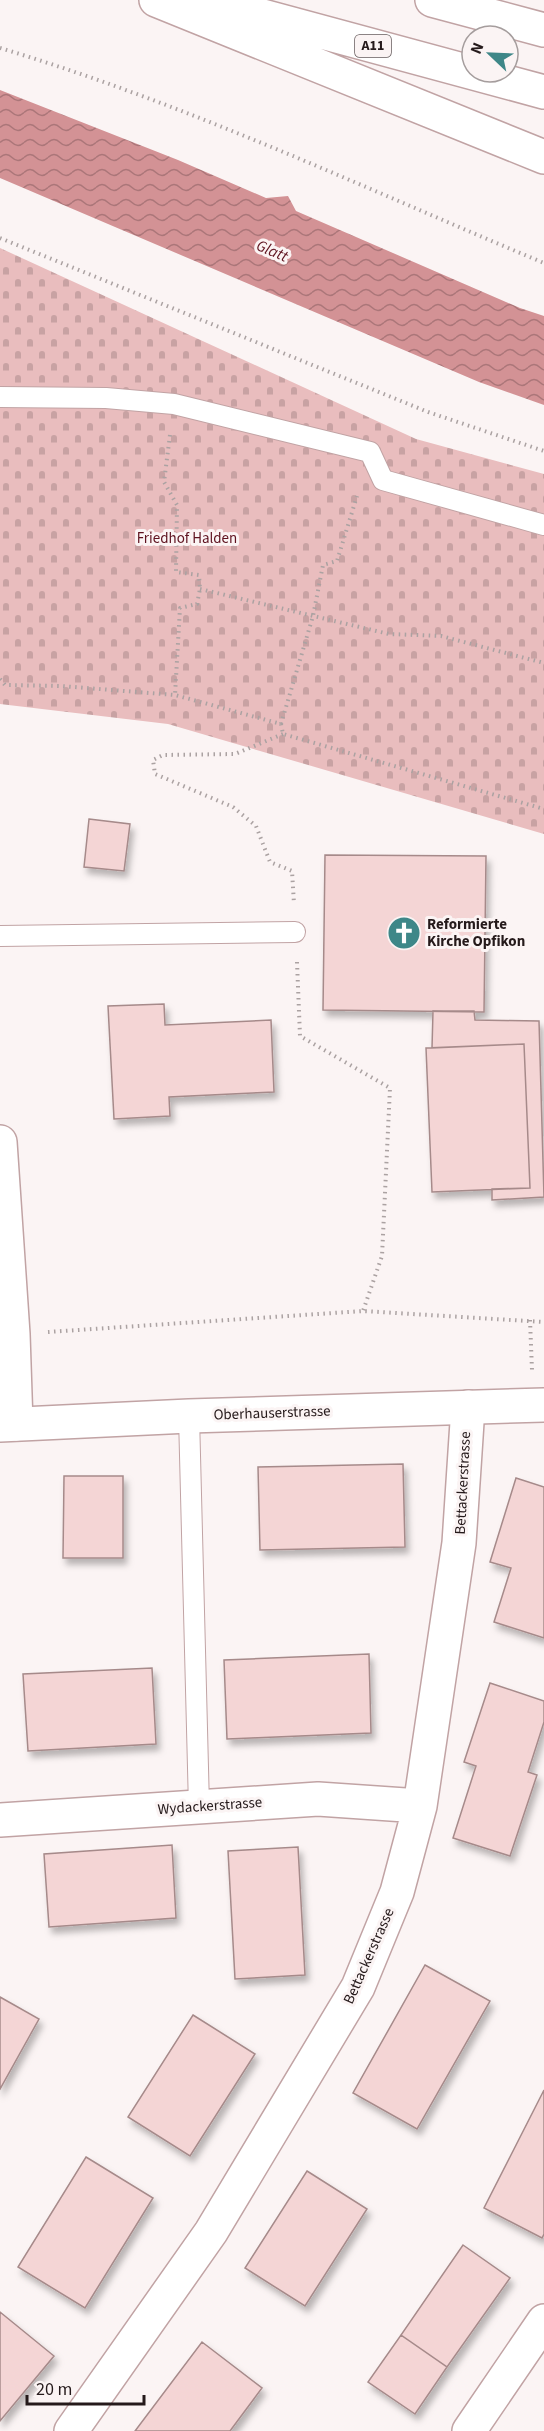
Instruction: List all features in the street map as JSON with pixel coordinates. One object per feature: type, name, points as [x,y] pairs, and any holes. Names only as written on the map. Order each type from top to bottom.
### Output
[{"type":"main road","points":[[156,0],[544,157]]},
{"type":"main road","name":"A11","points":[[202,0],[544,92]]},
{"type":"main road","points":[[432,0],[544,30]]},
{"type":"main road","points":[[0,1142],[14,1334],[8,1425]]},
{"type":"main road","name":"Oberhauserstrasse","points":[[8,1425],[189,1416],[544,1405]]},
{"type":"main road","name":"Bettackerstrasse","points":[[71,2431],[211,2232],[358,1987],[397,1892],[420,1806],[459,1543],[468,1407]]},
{"type":"main road","name":"Wydackerstrasse","points":[[0,1820],[318,1799],[420,1806]]},
{"type":"main road","points":[[469,2431],[544,2321]]},
{"type":"lane","points":[[0,397],[106,398],[174,405],[370,452],[382,480],[544,525]]},
{"type":"lane","points":[[0,936],[295,932]]},
{"type":"lane","points":[[189,1416],[199,1807]]},
{"type":"path","points":[[0,48],[78,71],[153,99],[544,263]]},
{"type":"path","points":[[0,238],[428,412],[544,451]]},
{"type":"path","points":[[174,405],[164,482],[177,505],[176,572],[199,575],[200,589],[197,604],[180,608],[175,695]]},
{"type":"path","points":[[283,734],[281,724],[313,616],[323,565],[337,561],[370,452]]},
{"type":"path","points":[[200,589],[389,634],[441,636],[544,663]]},
{"type":"path","points":[[0,679],[5,685],[61,686],[175,695],[281,724]]},
{"type":"path","points":[[363,1311],[382,1256],[390,1088],[300,1036],[292,871],[270,862],[256,826],[233,807],[155,774],[153,760],[163,755],[235,754],[283,734],[544,809]]},
{"type":"path","points":[[42,1332],[363,1311],[544,1322]]},
{"type":"path","points":[[530,1320],[532,1372]]},
{"type":"green space","name":"Friedhof Halden","points":[[0,248],[416,439],[544,474],[544,834],[168,724],[0,704]]},
{"type":"water","name":"Glatt","points":[[0,90],[178,160],[266,198],[288,196],[296,211],[520,308],[544,316],[544,405],[479,382],[0,178]]},
{"type":"building","points":[[89,819],[130,824],[124,871],[84,867]]},
{"type":"building","name":"Reformierte Kirche Opfikon","points":[[325,855],[486,856],[484,1012],[323,1010]]},
{"type":"building","points":[[164,1004],[165,1025],[271,1020],[274,1092],[169,1097],[170,1116],[114,1119],[108,1006]]},
{"type":"building","points":[[433,1011],[474,1011],[475,1020],[539,1021],[544,1197],[492,1200],[492,1189],[530,1188],[524,1044],[432,1048]]},
{"type":"building","points":[[524,1044],[530,1188],[432,1192],[426,1048]]},
{"type":"building","points":[[403,1464],[405,1547],[260,1550],[258,1467]]},
{"type":"building","points":[[64,1476],[123,1476],[123,1558],[63,1558]]},
{"type":"building","points":[[516,1478],[544,1487],[544,1638],[494,1622],[511,1568],[490,1562]]},
{"type":"building","points":[[369,1654],[371,1733],[227,1739],[224,1660]]},
{"type":"building","points":[[152,1668],[156,1744],[28,1751],[23,1674]]},
{"type":"building","points":[[490,1683],[544,1701],[544,1722],[528,1772],[537,1775],[510,1856],[453,1838],[476,1766],[464,1762]]},
{"type":"building","points":[[172,1845],[176,1918],[49,1927],[44,1854]]},
{"type":"building","points":[[298,1847],[305,1975],[235,1979],[228,1851]]},
{"type":"building","points":[[425,1965],[490,2001],[417,2129],[353,2093]]},
{"type":"building","points":[[0,1997],[39,2019],[0,2089]]},
{"type":"building","points":[[193,2015],[255,2054],[190,2156],[128,2117]]},
{"type":"building","points":[[544,2090],[544,2234],[542,2238],[484,2208]]},
{"type":"building","points":[[86,2157],[153,2198],[85,2308],[18,2267]]},
{"type":"building","points":[[307,2171],[367,2209],[305,2306],[245,2268]]},
{"type":"building","points":[[463,2245],[510,2278],[447,2367],[401,2335]]},
{"type":"building","points":[[0,2312],[54,2356],[0,2421]]},
{"type":"building","points":[[401,2335],[447,2367],[415,2414],[368,2382]]},
{"type":"building","points":[[202,2342],[262,2388],[230,2431],[135,2431]]},
{"type":"place","name":"Reformierte Kirche Opfikon","points":[[404,933]]}]
